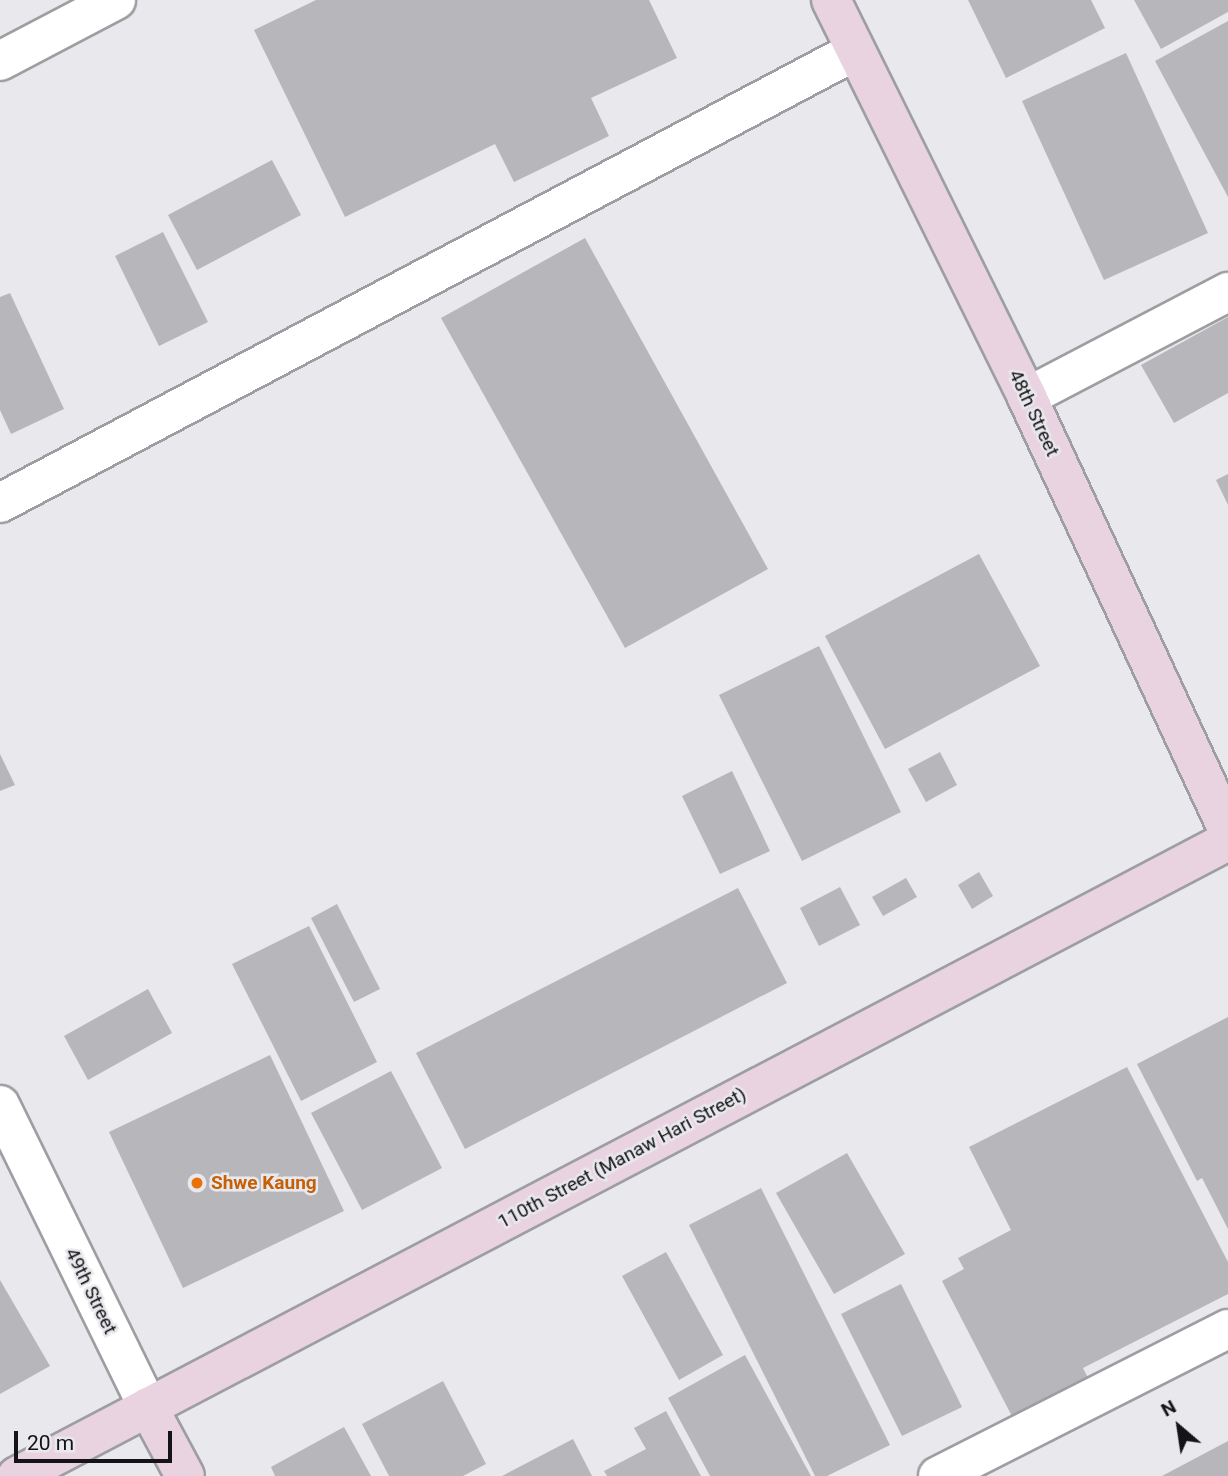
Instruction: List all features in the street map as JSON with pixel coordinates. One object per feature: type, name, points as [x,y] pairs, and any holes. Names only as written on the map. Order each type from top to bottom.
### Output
[{"type":"main road","name":"48th Street","points":[[831,0],[1027,397],[1228,831]]},
{"type":"main road","name":"110th Street (Manaw Hari Street)","points":[[17,1476],[1228,841]]},
{"type":"main road","name":"49th Street","points":[[148,1407],[185,1476]]},
{"type":"street","points":[[0,61],[116,0]]},
{"type":"street","points":[[0,503],[855,51]]},
{"type":"street","points":[[1027,397],[1228,292]]},
{"type":"street","name":"49th Street","points":[[0,1105],[148,1407]]},
{"type":"street","points":[[939,1476],[1228,1329]]},
{"type":"building","points":[[316,0],[649,0],[677,58],[591,98],[609,136],[514,182],[495,144],[345,217],[254,30]]},
{"type":"building","points":[[968,0],[1091,0],[1105,28],[1006,78]]},
{"type":"building","points":[[1134,0],[1228,0],[1228,12],[1161,49]]},
{"type":"building","points":[[1228,21],[1228,197],[1155,61]]},
{"type":"building","points":[[1126,53],[1208,233],[1104,280],[1022,101]]},
{"type":"building","points":[[272,160],[301,215],[197,270],[168,215]]},
{"type":"building","points":[[163,232],[208,322],[159,346],[115,256]]},
{"type":"building","points":[[585,238],[768,569],[625,648],[441,318]]},
{"type":"building","points":[[10,293],[64,409],[11,434],[0,410],[0,297]]},
{"type":"building","points":[[1228,317],[1228,393],[1174,423],[1141,365]]},
{"type":"building","points":[[1228,474],[1228,505],[1216,480]]},
{"type":"building","points":[[979,554],[1040,666],[885,749],[825,636]]},
{"type":"building","points":[[819,646],[901,812],[802,861],[719,695]]},
{"type":"building","points":[[940,752],[957,785],[926,802],[908,769]]},
{"type":"building","points":[[0,754],[15,785],[0,791]]},
{"type":"building","points":[[732,771],[770,851],[720,874],[682,796]]},
{"type":"building","points":[[979,872],[993,896],[972,909],[958,885]]},
{"type":"building","points":[[906,878],[917,897],[883,916],[872,897]]},
{"type":"building","points":[[840,887],[860,925],[819,946],[800,908]]},
{"type":"building","points":[[738,888],[787,983],[465,1149],[416,1053]]},
{"type":"building","points":[[337,904],[380,989],[354,1002],[311,918]]},
{"type":"building","points":[[309,926],[377,1062],[301,1101],[232,964]]},
{"type":"building","points":[[148,989],[172,1033],[88,1080],[64,1036]]},
{"type":"building","points":[[1228,1017],[1228,1229],[1202,1178],[1197,1181],[1137,1064]]},
{"type":"building","points":[[270,1055],[344,1211],[183,1288],[109,1132]]},
{"type":"building","points":[[1127,1067],[1228,1262],[1228,1294],[1083,1368],[1093,1388],[1018,1428],[942,1281],[964,1269],[958,1258],[1011,1230],[969,1147]]},
{"type":"building","points":[[391,1071],[442,1168],[362,1210],[311,1113]]},
{"type":"building","points":[[847,1153],[905,1254],[834,1294],[776,1193]]},
{"type":"building","points":[[761,1188],[890,1445],[827,1476],[815,1476],[689,1225]]},
{"type":"building","points":[[666,1252],[723,1355],[679,1380],[622,1276]]},
{"type":"building","points":[[0,1280],[50,1366],[0,1394]]},
{"type":"building","points":[[901,1284],[962,1407],[902,1436],[841,1314]]},
{"type":"building","points":[[745,1355],[811,1476],[710,1476],[668,1398]]},
{"type":"building","points":[[443,1381],[486,1464],[463,1476],[389,1476],[362,1424]]},
{"type":"building","points":[[666,1411],[701,1476],[607,1476],[604,1471],[646,1449],[634,1428]]},
{"type":"building","points":[[344,1427],[371,1476],[275,1476],[271,1467]]},
{"type":"building","points":[[573,1439],[592,1476],[502,1476]]},
{"type":"building","points":[[1228,1441],[1228,1476],[1162,1476]]},
{"type":"place","name":"Shwe Kaung","points":[[197,1183]]}]
